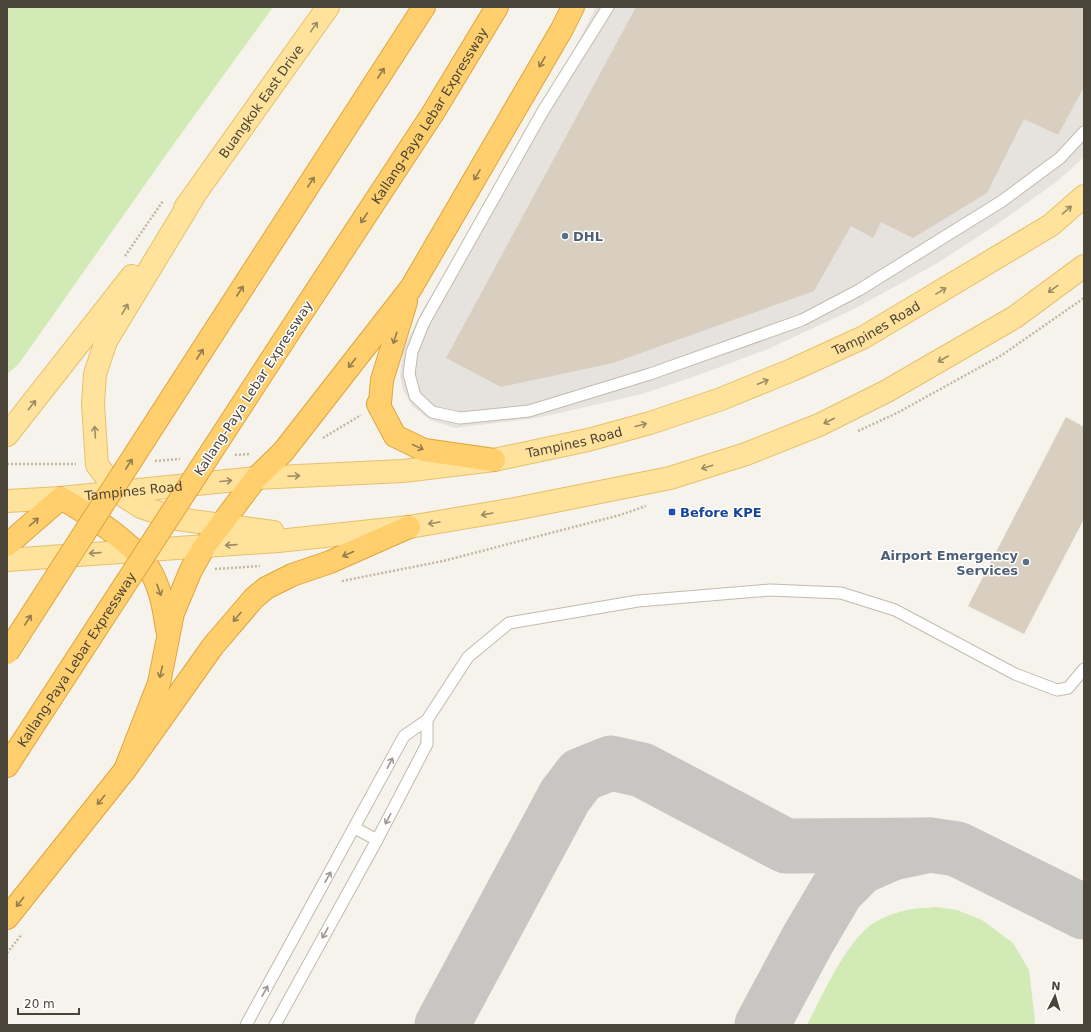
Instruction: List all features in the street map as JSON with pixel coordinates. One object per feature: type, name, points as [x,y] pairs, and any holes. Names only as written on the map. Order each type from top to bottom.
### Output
[{"type":"highway","points":[[7,653],[424,7]]},
{"type":"highway","name":"Kallang-Paya Lebar Expressway","points":[[7,766],[433,113],[497,7]]},
{"type":"highway","points":[[125,770],[158,683],[167,634],[176,607],[191,570],[204,547],[256,478],[283,452],[411,288],[562,29],[573,7]]},
{"type":"highway","points":[[411,288],[382,380],[380,403],[378,404],[396,436],[424,450],[494,460]]},
{"type":"highway","points":[[7,545],[61,498],[85,512],[109,529],[147,566],[156,582],[163,602],[167,634]]},
{"type":"highway","points":[[7,918],[125,770],[213,646],[254,598],[266,588],[292,575],[330,562],[409,527]]},
{"type":"main road","name":"Buangkok East Drive","points":[[194,196],[328,7]]},
{"type":"main road","points":[[7,435],[194,196]]},
{"type":"main road","points":[[194,196],[106,341],[95,374],[92,404],[97,465],[118,492],[141,507],[178,519],[281,533],[302,533],[317,538]]},
{"type":"main road","name":"Tampines Road","points":[[7,501],[61,498],[256,478],[403,471],[494,460],[588,440],[721,399],[792,370],[864,337],[1051,224],[1084,196]]},
{"type":"main road","points":[[7,560],[317,538],[409,527],[516,509],[670,478],[746,454],[819,425],[887,391],[1015,317],[1084,266]]},
{"type":"lane","points":[[608,7],[543,111],[424,322],[412,352],[410,374],[415,396],[432,412],[460,418],[529,411],[650,374],[802,320],[859,290],[1002,200],[1060,158],[1084,132]]},
{"type":"lane","points":[[246,1025],[404,736],[427,720],[468,657],[508,623],[638,601],[770,590],[841,593],[894,610],[1015,674],[1057,690],[1068,688],[1084,669]]},
{"type":"lane","points":[[274,1025],[377,840],[427,744],[427,720]]},
{"type":"lane","points":[[355,828],[377,840]]},
{"type":"path","points":[[124,257],[165,199]]},
{"type":"path","points":[[322,438],[378,404]]},
{"type":"shaded area","points":[[596,7],[1084,7],[1084,157],[1059,180],[996,225],[936,264],[854,309],[768,349],[642,394],[537,418],[455,428],[430,420],[412,406],[403,390],[400,376],[403,349],[422,311],[543,111]]},
{"type":"green space","points":[[7,7],[273,7],[168,152],[18,365],[7,374]]},
{"type":"green space","points":[[936,907],[957,910],[982,920],[1013,943],[1029,970],[1035,1021],[1034,1025],[807,1025],[841,960],[858,937],[867,928],[879,920],[898,912],[911,909]]},
{"type":"building","points":[[636,7],[1084,7],[1084,87],[1058,135],[1024,119],[987,193],[913,238],[881,222],[873,238],[851,226],[814,291],[613,363],[501,387],[446,358]]},
{"type":"building","name":"Airport Emergency Services","points":[[1066,417],[1084,427],[1084,519],[1024,634],[968,606]]},
{"type":"taxiway","points":[[442,1025],[565,796],[581,775],[611,763],[642,770],[786,846],[930,845]]},
{"type":"taxiway","points":[[762,1025],[807,941],[837,890],[860,867],[892,853],[930,845],[957,849],[1084,912]]},
{"type":"place","name":"DHL","points":[[565,236]]},
{"type":"place","name":"Before KPE","points":[[672,512]]},
{"type":"place","name":"Airport Emergency Services","points":[[1026,562]]}]
